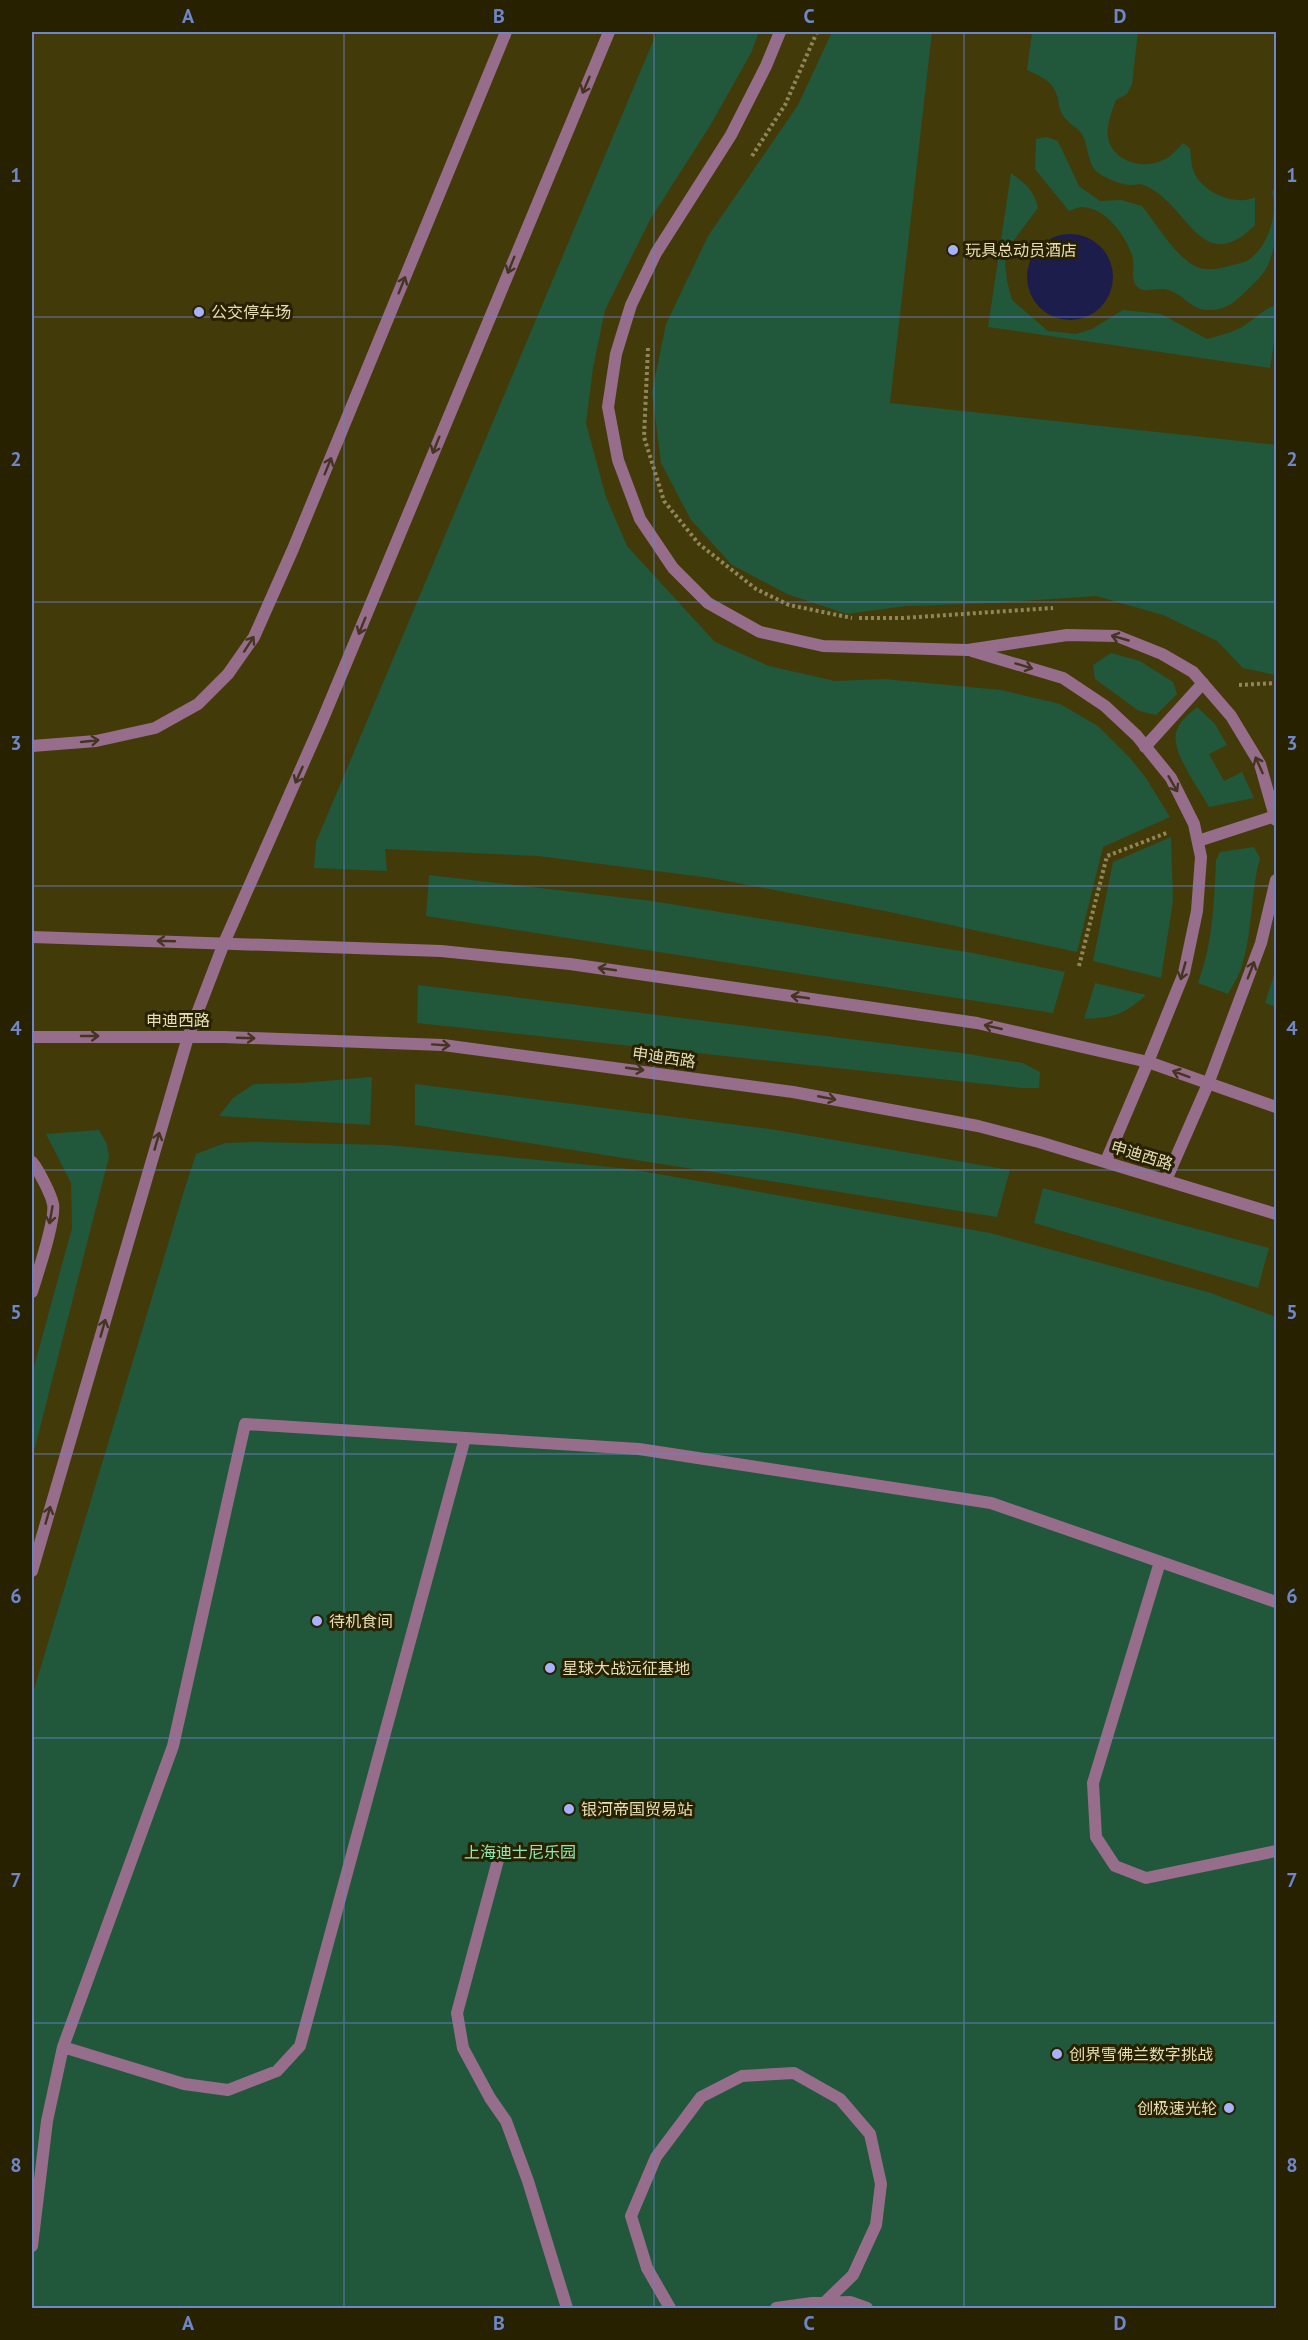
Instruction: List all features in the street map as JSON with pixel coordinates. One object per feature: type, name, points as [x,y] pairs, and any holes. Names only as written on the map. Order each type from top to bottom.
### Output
[{"type":"street","points":[[32,746],[96,741],[155,728],[198,704],[228,674],[249,644],[290,557],[506,32]]},
{"type":"street","points":[[32,1571],[188,1037],[224,943],[327,710],[609,32]]},
{"type":"street","points":[[780,32],[766,66],[731,135],[656,253],[631,305],[616,354],[608,407],[618,460],[640,519],[673,567],[708,603],[760,632],[823,646],[968,650],[1067,634],[1117,636],[1162,654],[1192,672],[1231,716],[1260,764],[1276,818],[1198,841]]},
{"type":"street","points":[[968,650],[1063,678],[1104,706],[1145,747],[1171,778],[1194,824],[1201,857],[1197,911],[1184,972],[1149,1062],[1106,1161]]},
{"type":"street","points":[[1145,747],[1203,683]]},
{"type":"street","points":[[1166,1180],[1208,1084],[1261,943],[1276,880]]},
{"type":"street","points":[[32,937],[441,951],[570,964],[977,1023],[1149,1062],[1276,1107]]},
{"type":"street","name":"申迪西路","points":[[32,1037],[188,1037],[443,1045],[607,1065],[793,1092],[966,1124],[1106,1161],[1276,1214]]},
{"type":"street","points":[[32,1162],[37,1167],[53,1205],[46,1244],[32,1292]]},
{"type":"street","points":[[32,2246],[47,2121],[63,2047],[173,1746],[245,1424],[639,1449],[991,1503],[1276,1602]]},
{"type":"street","points":[[63,2047],[184,2084],[228,2090],[277,2071],[300,2046],[465,1438]]},
{"type":"street","points":[[1160,1562],[1093,1784],[1096,1837],[1115,1866],[1146,1878],[1276,1851]]},
{"type":"street","points":[[501,1849],[457,2013],[463,2048],[490,2098],[506,2121],[528,2181],[567,2308]]},
{"type":"street","points":[[670,2308],[647,2268],[631,2216],[656,2157],[701,2097],[742,2076],[794,2073],[840,2099],[870,2134],[881,2184],[876,2225],[853,2275],[824,2303]]},
{"type":"street","points":[[776,2308],[850,2302],[867,2308]]},
{"type":"path","points":[[748,162],[785,105],[817,32]]},
{"type":"path","points":[[650,340],[647,349],[644,437],[664,501],[699,544],[756,589],[789,605],[851,618],[903,618],[1061,608]]},
{"type":"path","points":[[1235,685],[1276,683]]},
{"type":"path","points":[[1079,966],[1107,856],[1169,832]]},
{"type":"green space","points":[[657,32],[759,32],[751,53],[711,124],[650,220],[605,310],[593,368],[586,423],[606,497],[627,546],[715,642],[769,666],[835,681],[884,679],[1001,690],[1060,704],[1098,726],[1130,758],[1146,778],[1170,817],[1103,847],[1077,952],[885,911],[711,878],[538,856],[385,849],[387,871],[314,868],[316,842]]},
{"type":"green space","points":[[832,32],[932,32],[890,403],[1276,445],[1276,675],[1243,668],[1217,641],[1163,615],[1096,596],[906,606],[847,614],[787,594],[732,565],[691,520],[661,463],[652,392],[666,324],[708,236],[798,105]]},
{"type":"green space","points":[[1032,32],[1138,32],[1132,84],[1127,94],[1116,100],[1111,113],[1108,137],[1111,146],[1116,153],[1130,162],[1148,164],[1168,158],[1183,143],[1190,148],[1194,172],[1204,186],[1229,199],[1247,200],[1255,197],[1255,225],[1237,239],[1222,244],[1209,242],[1198,234],[1164,198],[1150,188],[1141,184],[1120,183],[1098,173],[1091,163],[1083,136],[1063,115],[1054,88],[1047,80],[1027,70]]},
{"type":"green space","points":[[1047,137],[1058,141],[1079,186],[1100,201],[1121,200],[1142,206],[1174,248],[1189,262],[1201,268],[1217,269],[1240,263],[1257,253],[1267,237],[1273,219],[1272,192],[1276,186],[1277,217],[1274,248],[1265,271],[1235,301],[1217,309],[1200,309],[1176,293],[1167,290],[1140,289],[1134,282],[1133,259],[1129,247],[1107,217],[1091,209],[1080,207],[1069,211],[1035,169],[1036,139]]},
{"type":"green space","points":[[1011,173],[1029,188],[1038,208],[1011,244],[1005,263],[1007,281],[1012,300],[1048,331],[1076,334],[1092,329],[1123,310],[1161,314],[1207,339],[1240,328],[1276,305],[1276,328],[1270,368],[988,327]]},
{"type":"green space","points":[[1111,653],[1140,661],[1173,682],[1177,694],[1156,715],[1139,711],[1095,679],[1093,665]]},
{"type":"green space","points":[[1197,707],[1215,724],[1227,745],[1209,754],[1224,781],[1242,772],[1254,798],[1209,807],[1187,771],[1176,741],[1179,725]]},
{"type":"green space","points":[[1171,837],[1173,901],[1161,978],[1093,961],[1113,862]]},
{"type":"green space","points":[[1254,847],[1260,858],[1254,885],[1248,942],[1241,969],[1228,994],[1198,983],[1210,938],[1216,860],[1220,852]]},
{"type":"green space","points":[[429,875],[652,901],[973,953],[1065,972],[1053,1013],[426,916]]},
{"type":"green space","points":[[1276,969],[1276,1007],[1265,1003]]},
{"type":"green space","points":[[1095,983],[1146,995],[1118,1014],[1084,1019]]},
{"type":"green space","points":[[418,985],[962,1053],[1023,1063],[1040,1072],[1039,1088],[417,1023]]},
{"type":"green space","points":[[372,1077],[370,1125],[219,1116],[233,1098],[254,1084]]},
{"type":"green space","points":[[415,1084],[770,1129],[1010,1170],[997,1217],[415,1125]]},
{"type":"green space","points":[[99,1130],[107,1144],[109,1157],[32,1459],[32,1374],[72,1228],[71,1183],[46,1134]]},
{"type":"green space","name":"上海迪士尼乐园","points":[[225,1143],[388,1145],[630,1169],[990,1233],[1211,1293],[1276,1317],[1276,2308],[32,2308],[32,1696],[196,1154]]},
{"type":"green space","points":[[1043,1188],[1269,1248],[1258,1288],[1034,1223]]},
{"type":"shaded area","points":[[1070,234],[1086,238],[1100,247],[1109,261],[1113,277],[1109,293],[1100,307],[1086,316],[1070,320],[1054,316],[1040,307],[1031,293],[1027,277],[1031,261],[1040,247],[1054,238]]},
{"type":"place","name":"玩具总动员酒店","points":[[953,250]]},
{"type":"place","name":"公交停车场","points":[[199,312]]},
{"type":"place","name":"待机食间","points":[[317,1621]]},
{"type":"place","name":"星球大战远征基地","points":[[550,1668]]},
{"type":"place","name":"银河帝国贸易站","points":[[569,1809]]},
{"type":"place","name":"创界雪佛兰数字挑战","points":[[1057,2054]]},
{"type":"place","name":"创极速光轮","points":[[1229,2108]]}]
